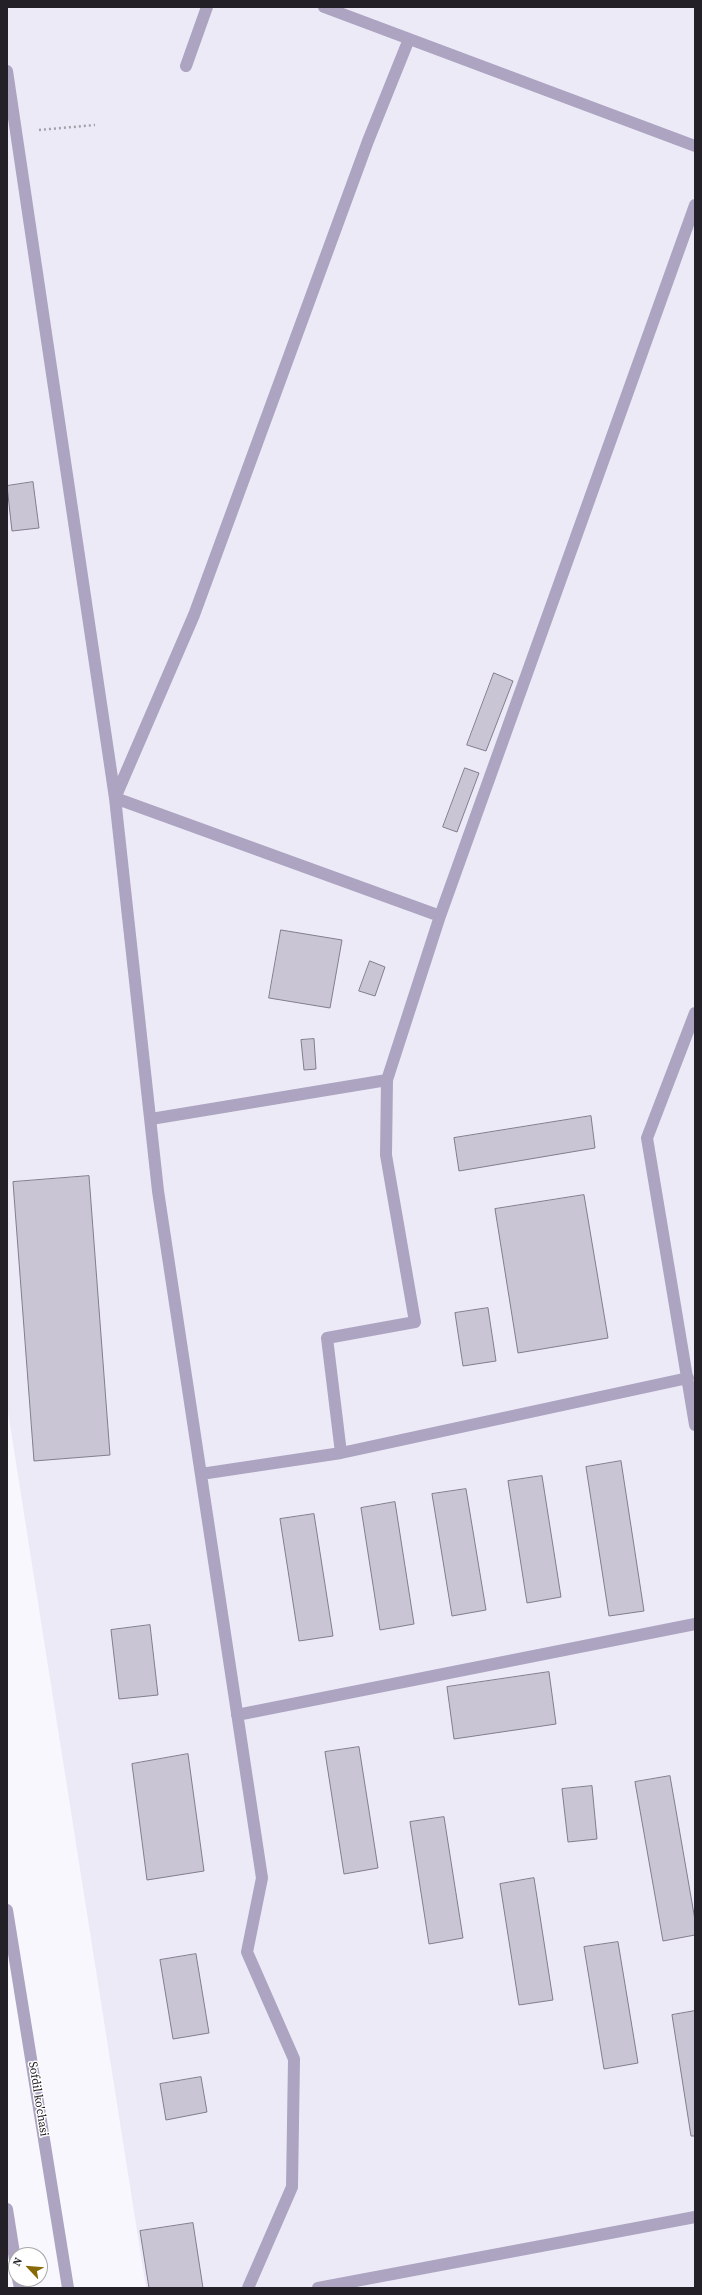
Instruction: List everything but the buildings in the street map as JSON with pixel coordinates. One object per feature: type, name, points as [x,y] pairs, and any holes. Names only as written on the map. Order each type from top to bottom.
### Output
[{"type":"street","points":[[186,66],[207,7]]},
{"type":"street","points":[[324,7],[695,146]]},
{"type":"street","points":[[115,798],[194,615],[368,141],[409,38]]},
{"type":"street","points":[[7,71],[115,798],[152,1119],[158,1191],[262,1878],[247,1952],[294,2059],[292,2187],[248,2288]]},
{"type":"street","points":[[341,1453],[328,1338],[415,1322],[386,1155],[387,1080],[440,916],[695,206]]},
{"type":"street","points":[[115,798],[440,916]]},
{"type":"street","points":[[695,1013],[647,1138],[695,1425]]},
{"type":"street","points":[[152,1119],[387,1080]]},
{"type":"street","points":[[201,1474],[341,1453],[688,1378]]},
{"type":"street","points":[[238,1714],[695,1624]]},
{"type":"street","name":"Sofdil ko'chasi","points":[[7,1910],[68,2288]]},
{"type":"street","points":[[7,2209],[13,2247]]},
{"type":"street","points":[[318,2288],[695,2217]]},
{"type":"path","points":[[15,132],[95,125]]},
{"type":"shaded area","points":[[7,7],[695,7],[695,2288],[146,2288],[7,1406]]}]
